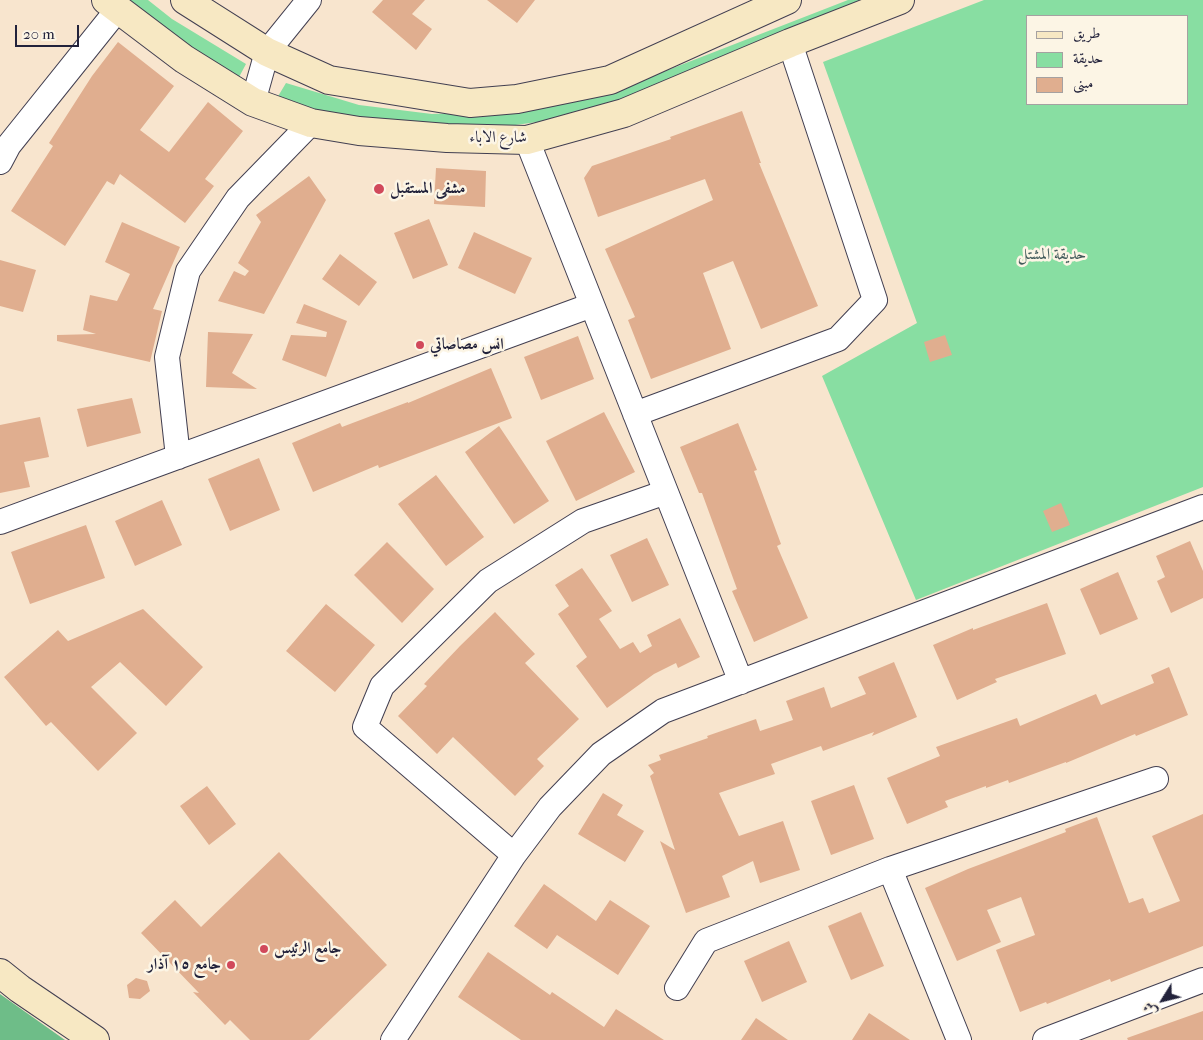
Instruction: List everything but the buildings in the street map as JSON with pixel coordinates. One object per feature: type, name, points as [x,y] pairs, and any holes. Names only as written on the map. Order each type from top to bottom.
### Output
[{"type":"main road","points":[[185,0],[267,52],[329,80],[470,103],[517,99],[610,80],[787,0]]},
{"type":"main road","name":"شارع الاباء","points":[[112,4],[184,59],[253,102],[310,123],[359,131],[446,138],[527,140],[624,113],[790,43],[900,0]]},
{"type":"main road","points":[[0,973],[20,989],[95,1040]]},
{"type":"street","points":[[253,102],[267,52],[309,0]]},
{"type":"street","points":[[0,162],[9,145],[112,4]]},
{"type":"street","points":[[635,414],[838,339],[875,300],[790,43]]},
{"type":"street","points":[[178,457],[167,356],[188,271],[238,198],[310,123]]},
{"type":"street","points":[[527,140],[741,682]]},
{"type":"street","points":[[0,522],[592,305]]},
{"type":"street","points":[[514,855],[365,727],[382,686],[488,581],[583,521],[666,492]]},
{"type":"street","points":[[392,1040],[514,855],[550,807],[600,754],[663,711],[1203,507]]},
{"type":"street","points":[[677,988],[706,941],[890,869],[1156,779]]},
{"type":"street","points":[[890,869],[959,1040]]},
{"type":"street","points":[[1045,1040],[1203,980]]},
{"type":"green space","points":[[125,0],[148,0],[172,19],[246,64],[238,79],[164,30]]},
{"type":"green space","points":[[848,0],[892,0],[620,104],[545,121],[508,126],[394,124],[313,110],[277,98],[286,83],[359,105],[432,114],[507,111],[614,91]]},
{"type":"green space","name":"حديقة المشتل","points":[[984,0],[1203,0],[1203,487],[916,600],[822,376],[917,323],[823,62]]},
{"type":"green space","points":[[0,994],[65,1040],[0,1040]]},
{"type":"place","name":"مشفى المستقبل","points":[[379,189]]},
{"type":"place","name":"انس مصاصاتي","points":[[420,345]]},
{"type":"place","name":"جامع الرئيس","points":[[264,949]]},
{"type":"place","name":"جامع ١٥ آذار","points":[[231,965]]}]
